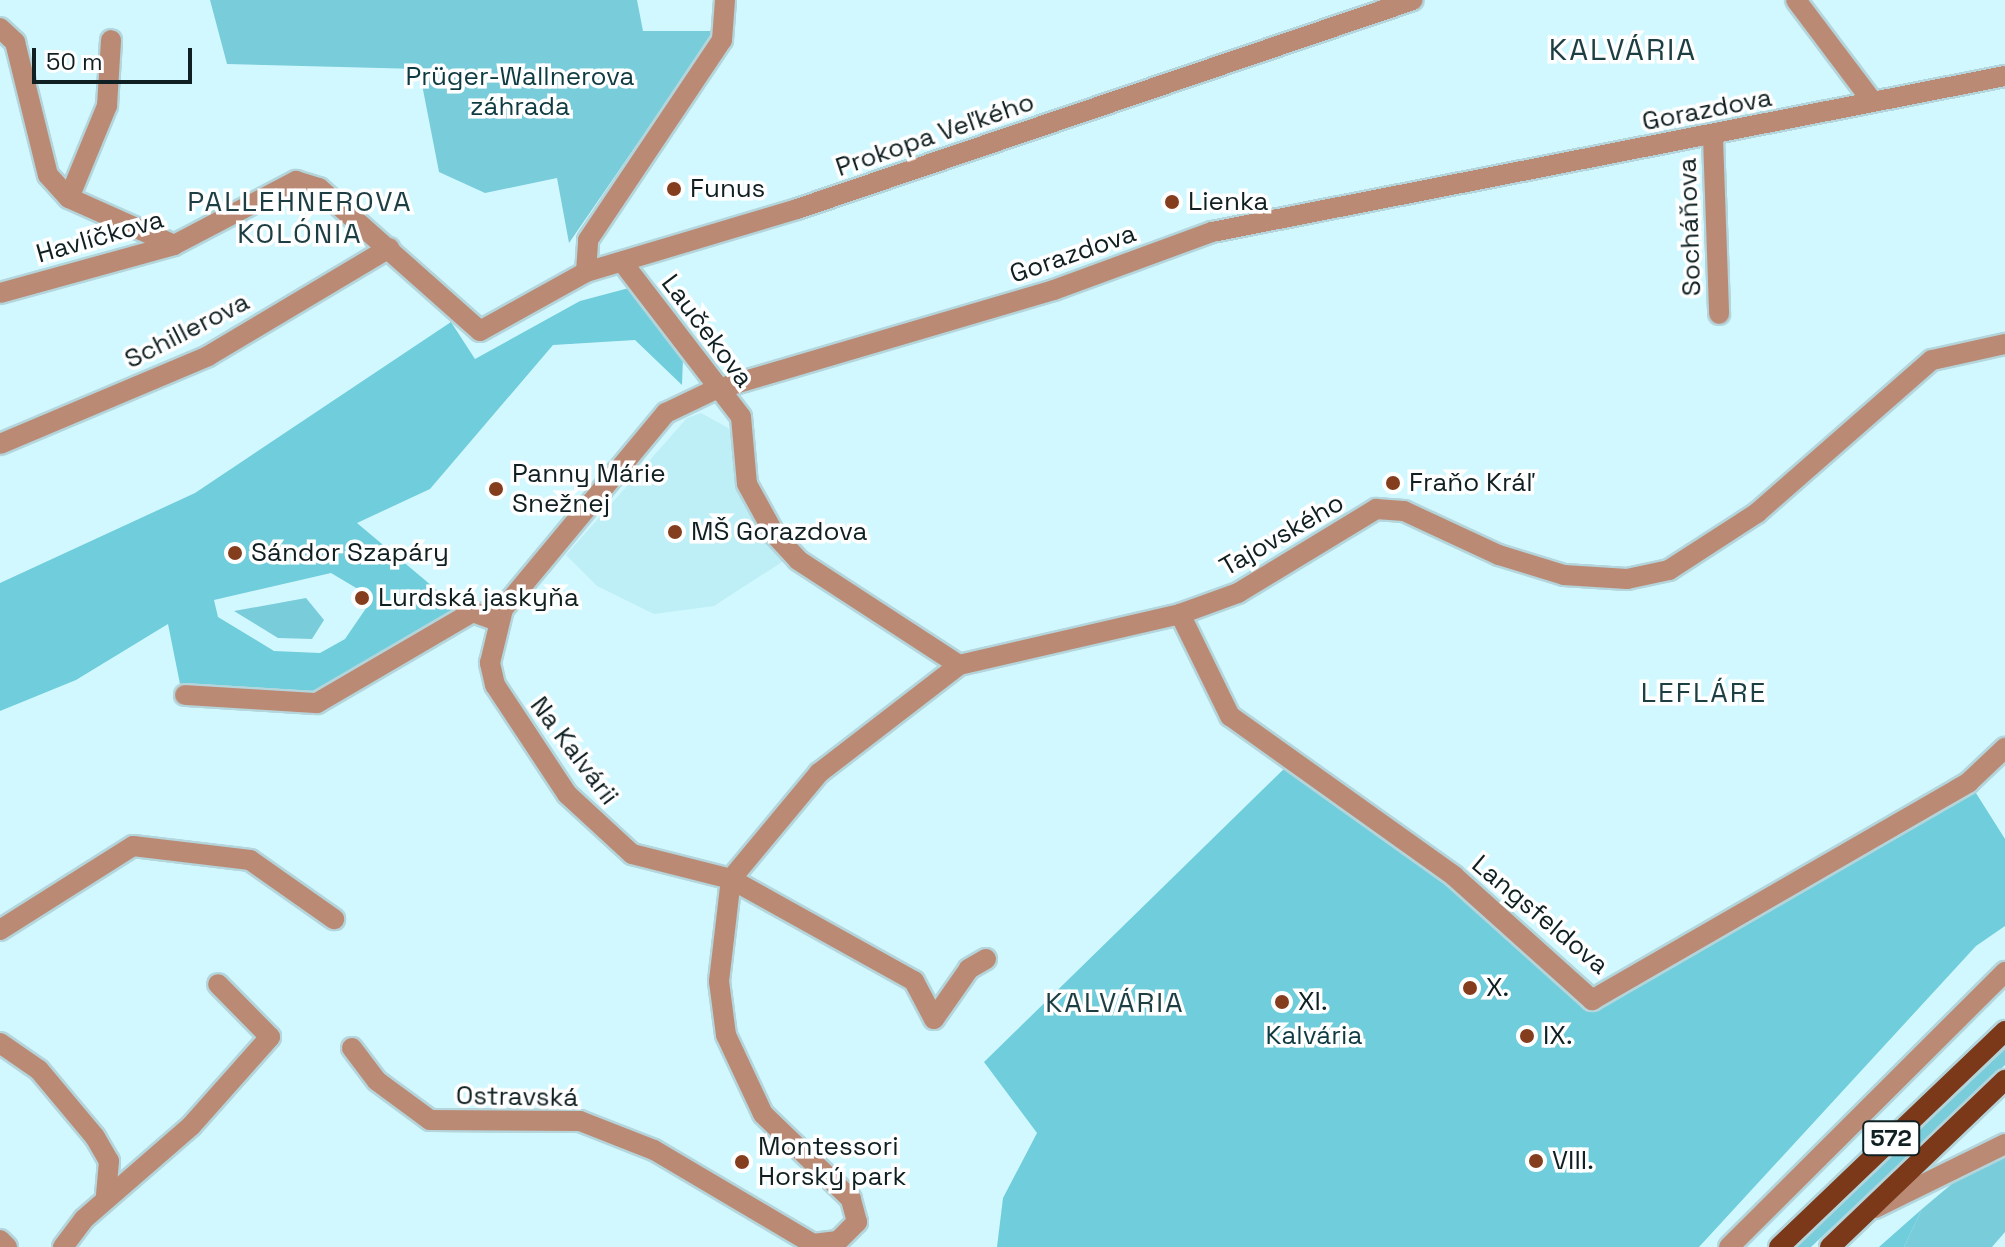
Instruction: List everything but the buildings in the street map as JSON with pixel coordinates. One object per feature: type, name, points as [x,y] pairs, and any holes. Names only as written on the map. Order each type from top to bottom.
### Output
[{"type":"main road","name":"572","points":[[1779,1247],[2005,1031]]},
{"type":"main road","name":"572","points":[[1830,1247],[2005,1080]]},
{"type":"street","points":[[586,272],[588,240],[722,40],[725,0]]},
{"type":"street","name":"Prokopa Veľkého","points":[[480,331],[586,272],[623,263],[1413,0]]},
{"type":"street","points":[[1796,0],[1872,101]]},
{"type":"street","points":[[0,28],[15,42],[48,175],[69,198],[174,245]]},
{"type":"street","points":[[69,198],[107,106],[111,40]]},
{"type":"street","name":"Gorazdova","points":[[498,621],[659,420],[714,390],[1054,290],[1212,232],[1713,138],[1872,101],[2005,76]]},
{"type":"street","name":"Socháňova","points":[[1713,138],[1719,314]]},
{"type":"street","name":"Havlíčkova","points":[[0,293],[174,245],[296,181],[319,188],[480,331]]},
{"type":"street","name":"Schillerova","points":[[0,444],[208,356],[389,248]]},
{"type":"street","name":"Laučekova","points":[[623,263],[714,390],[741,417],[747,484],[784,546],[959,665]]},
{"type":"street","name":"Tajovského","points":[[731,879],[819,773],[959,665],[1180,614],[1283,570],[1376,509],[1404,511],[1499,555],[1564,575],[1627,579],[1669,570],[1757,513],[1932,360],[2005,344]]},
{"type":"street","points":[[185,695],[317,703],[473,612],[498,621]]},
{"type":"street","name":"Langsfeldova","points":[[1180,614],[1230,716],[1454,876],[1592,1000],[1969,782],[2005,748]]},
{"type":"street","name":"Na Kalvárii","points":[[498,621],[490,675],[577,805],[632,854],[731,879],[914,981],[934,1019],[969,969],[986,959]]},
{"type":"street","points":[[0,930],[133,846],[250,860],[334,919]]},
{"type":"street","name":"Ostravská","points":[[352,1048],[377,1081],[430,1120],[580,1121],[654,1150],[813,1244],[838,1241],[857,1222],[851,1199],[763,1114],[726,1035],[719,981],[731,879]]},
{"type":"street","points":[[1729,1247],[2005,972]]},
{"type":"street","points":[[63,1247],[106,1199],[191,1126],[270,1037],[218,984]]},
{"type":"street","points":[[0,1043],[39,1070],[95,1137],[109,1161],[106,1199]]},
{"type":"street","points":[[1864,1214],[2005,1144]]},
{"type":"street","points":[[0,1240],[7,1247]]},
{"type":"shaded area","name":"MŠ Gorazdova","points":[[701,413],[730,429],[747,510],[785,560],[714,606],[654,614],[597,586],[566,555],[687,418]]},
{"type":"green space","name":"Prüger-Wallnerova záhrada","points":[[210,0],[637,0],[643,31],[715,31],[569,243],[557,178],[485,193],[439,172],[419,69],[227,64]]},
{"type":"green space","points":[[629,288],[683,358],[682,385],[635,340],[553,345],[430,489],[357,523],[463,612],[317,698],[181,689],[168,624],[76,680],[0,711],[0,583],[195,493],[451,322],[475,359],[580,301]],"holes":[[[331,573],[373,598],[345,639],[320,653],[274,651],[218,617],[214,600]]]},
{"type":"green space","points":[[306,598],[324,620],[312,639],[278,638],[234,611]]},
{"type":"green space","name":"Kalvária","points":[[1290,763],[1454,876],[1592,1000],[1969,782],[2005,839],[2005,926],[1976,946],[1699,1247],[997,1247],[1003,1198],[1037,1133],[984,1062]]},
{"type":"green space","points":[[2005,1049],[2005,1065],[1811,1247],[1796,1247]]},
{"type":"green space","points":[[2005,1153],[2005,1232],[1992,1247],[1904,1247],[1922,1209],[1966,1172]]},
{"type":"green space","points":[[1922,1209],[1904,1247],[1879,1247]]},
{"type":"place","name":"Funus","points":[[674,189]]},
{"type":"place","name":"Lienka","points":[[1172,202]]},
{"type":"place","name":"Fraňo Kráľ","points":[[1393,483]]},
{"type":"place","name":"Panny Márie Snežnej","points":[[496,489]]},
{"type":"place","name":"MŠ Gorazdova","points":[[675,532]]},
{"type":"place","name":"Sándor Szapáry","points":[[235,553]]},
{"type":"place","name":"Lurdská jaskyňa","points":[[362,598]]},
{"type":"place","name":"X.","points":[[1470,988]]},
{"type":"place","name":"XI.","points":[[1282,1002]]},
{"type":"place","name":"IX.","points":[[1527,1036]]},
{"type":"place","name":"VIII.","points":[[1536,1161]]},
{"type":"place","name":"Montessori Horský park","points":[[742,1162]]},
{"type":"district","name":"KALVÁRIA","points":[[1623,50]]},
{"type":"district","name":"PALLEHNEROVA KOLÓNIA","points":[[300,217]]},
{"type":"district","name":"LEFLÁRE","points":[[1704,692]]},
{"type":"district","name":"KALVÁRIA","points":[[1115,1002]]}]
